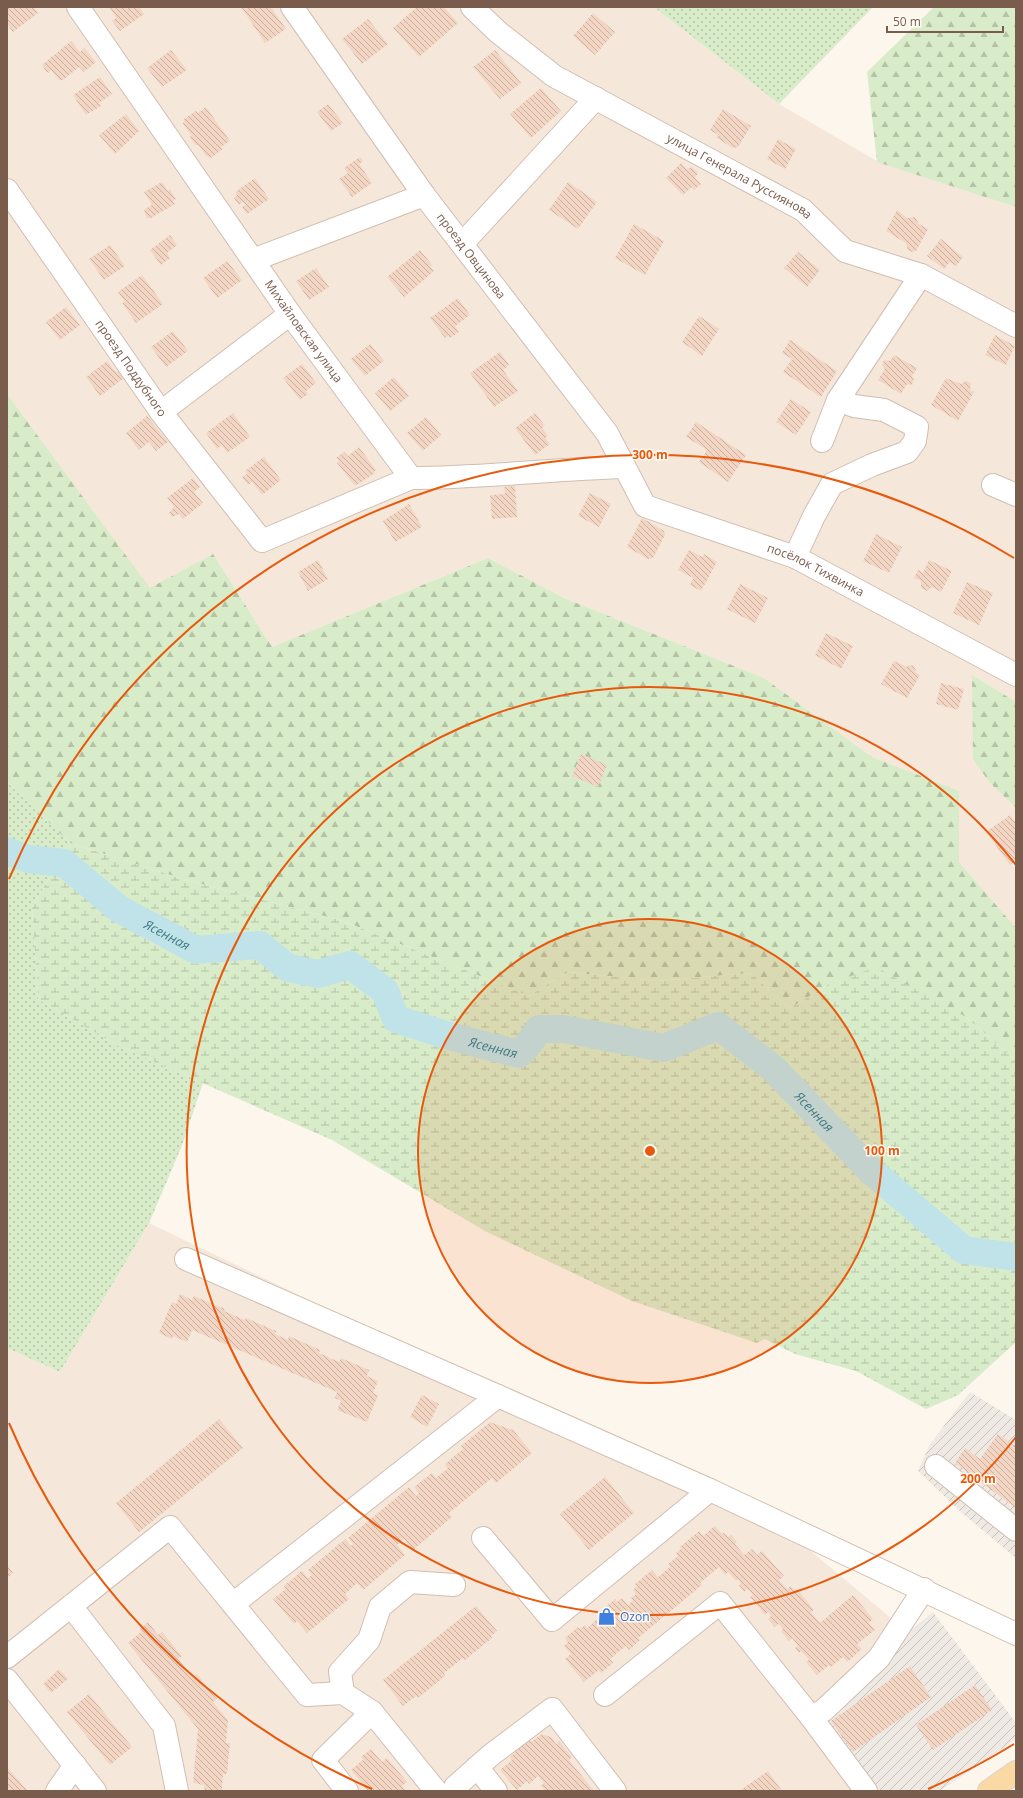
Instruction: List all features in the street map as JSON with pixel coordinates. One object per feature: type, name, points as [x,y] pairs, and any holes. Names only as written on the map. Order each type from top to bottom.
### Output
[{"type":"main road","points":[[989,1791],[1016,1772]]},
{"type":"street","name":"Михайловская улица","points":[[78,7],[290,314],[411,478]]},
{"type":"street","name":"проезд Овцинова","points":[[292,7],[424,195],[606,433],[624,467]]},
{"type":"street","name":"улица Генерала Руссиянова","points":[[472,7],[498,32],[554,76],[803,210],[845,251],[921,274],[1016,326]]},
{"type":"street","points":[[462,244],[596,98]]},
{"type":"street","name":"проезд Поддубного","points":[[7,190],[161,412],[262,540],[411,478]]},
{"type":"street","points":[[253,260],[424,195]]},
{"type":"street","points":[[822,441],[838,400],[921,274]]},
{"type":"street","points":[[161,412],[290,314]]},
{"type":"street","points":[[794,557],[832,484],[872,465],[907,452],[915,441],[917,427],[884,410],[854,406],[838,400]]},
{"type":"street","points":[[411,478],[442,478],[571,468],[624,467]]},
{"type":"street","name":"посёлок Тихвинка","points":[[624,467],[645,506],[794,557],[1016,675]]},
{"type":"street","points":[[993,485],[1016,495]]},
{"type":"street","points":[[186,1259],[710,1490],[924,1589],[1016,1634]]},
{"type":"street","points":[[233,1604],[498,1396]]},
{"type":"street","points":[[936,1466],[1016,1530]]},
{"type":"street","points":[[483,1538],[552,1620],[710,1490]]},
{"type":"street","points":[[7,1657],[170,1527],[307,1695],[343,1693],[372,1712],[436,1791]]},
{"type":"street","points":[[343,1693],[340,1672],[369,1640],[380,1607],[410,1582],[454,1585]]},
{"type":"street","points":[[811,1717],[824,1710],[879,1658],[924,1589]]},
{"type":"street","points":[[605,1695],[720,1603],[811,1717],[866,1791]]},
{"type":"street","points":[[71,1606],[164,1726],[176,1791]]},
{"type":"street","points":[[7,1680],[95,1791]]},
{"type":"street","points":[[454,1791],[455,1787],[477,1767],[552,1709],[615,1791]]},
{"type":"street","points":[[347,1791],[323,1760],[372,1712]]},
{"type":"street","points":[[57,1791],[75,1765]]},
{"type":"street","points":[[477,1767],[496,1791]]},
{"type":"shaded area","points":[[7,7],[654,7],[779,104],[877,161],[1016,207],[1016,702],[973,676],[990,783],[1016,808],[1016,928],[959,862],[958,791],[872,757],[764,678],[564,598],[488,558],[272,647],[213,554],[150,589],[7,394]]},
{"type":"shaded area","points":[[149,1223],[600,1440],[769,1516],[904,1629],[859,1791],[7,1791],[7,1348],[60,1372]]},
{"type":"shaded area","points":[[970,1392],[1016,1420],[1016,1558],[963,1514],[918,1471],[930,1444]]},
{"type":"shaded area","points":[[933,1612],[1016,1723],[1016,1739],[940,1791],[859,1791],[806,1714]]},
{"type":"green space","points":[[654,7],[873,7],[779,104]]},
{"type":"green space","points":[[934,7],[1016,7],[1016,207],[877,162],[867,72]]},
{"type":"green space","points":[[7,394],[150,588],[213,554],[272,647],[488,558],[564,598],[764,678],[872,757],[959,791],[959,862],[1016,928],[1016,1061],[966,1017],[829,984],[789,1009],[751,973],[656,981],[568,972],[529,996],[343,921],[186,880],[70,843],[7,782]]},
{"type":"green space","points":[[972,675],[1016,702],[1016,808],[990,783],[973,759]]},
{"type":"green space","points":[[7,782],[70,843],[32,907],[38,999],[118,1046],[203,1083],[181,1148],[149,1223],[60,1372],[7,1348]]},
{"type":"green space","points":[[70,843],[186,880],[343,921],[529,996],[568,972],[656,981],[751,973],[789,1009],[829,984],[876,967],[966,1017],[1016,1061],[1016,1342],[958,1395],[926,1409],[856,1371],[795,1354],[765,1339],[757,1343],[632,1301],[485,1231],[332,1140],[118,1046],[38,999],[32,907]]},
{"type":"building","points":[[7,7],[34,7],[38,13],[13,32],[7,24],[7,17],[9,16],[7,13]]},
{"type":"building","points":[[139,7],[144,14],[120,31],[112,21],[116,18],[110,8]]},
{"type":"building","points":[[241,7],[271,7],[286,29],[265,43]]},
{"type":"building","points":[[417,7],[444,7],[458,23],[419,57],[393,28]]},
{"type":"building","points":[[593,13],[615,32],[595,55],[573,36]]},
{"type":"building","points":[[368,19],[388,44],[362,64],[342,39]]},
{"type":"building","points":[[71,41],[80,52],[84,48],[96,62],[84,72],[79,67],[63,80],[59,80],[51,70],[48,73],[42,65]]},
{"type":"building","points":[[171,50],[187,70],[162,87],[147,68]]},
{"type":"building","points":[[495,50],[521,83],[500,99],[473,67]]},
{"type":"building","points":[[100,77],[112,94],[99,103],[101,106],[86,115],[73,95]]},
{"type":"building","points":[[541,88],[561,111],[531,138],[510,114]]},
{"type":"building","points":[[328,104],[343,123],[331,131],[317,112]]},
{"type":"building","points":[[206,107],[230,141],[221,147],[223,149],[211,158],[206,156],[199,146],[196,145],[190,138],[191,135],[183,124],[184,119],[196,111],[198,113]]},
{"type":"building","points":[[723,109],[751,126],[738,147],[733,148],[717,138],[718,135],[710,130]]},
{"type":"building","points":[[126,114],[139,131],[115,154],[99,135]]},
{"type":"building","points":[[778,139],[796,149],[785,169],[767,159]]},
{"type":"building","points":[[360,157],[363,161],[359,164],[372,183],[352,197],[339,179],[348,173],[344,168]]},
{"type":"building","points":[[681,163],[687,169],[692,167],[698,173],[695,178],[701,184],[694,190],[692,187],[683,195],[666,178]]},
{"type":"building","points":[[255,178],[269,199],[247,214],[242,207],[245,205],[243,202],[239,205],[234,198],[237,195],[235,192]]},
{"type":"building","points":[[162,182],[168,191],[170,189],[176,199],[173,201],[175,204],[151,218],[147,218],[144,212],[145,209],[152,205],[144,192]]},
{"type":"building","points":[[568,182],[597,202],[578,229],[549,210]]},
{"type":"building","points":[[897,210],[907,218],[915,217],[919,224],[928,229],[916,251],[912,252],[908,250],[906,243],[886,231]]},
{"type":"building","points":[[634,224],[664,241],[645,275],[615,258]]},
{"type":"building","points":[[170,235],[177,245],[167,253],[170,258],[161,265],[150,250]]},
{"type":"building","points":[[941,239],[963,257],[956,266],[950,262],[944,269],[927,256]]},
{"type":"building","points":[[110,245],[125,266],[104,280],[89,259]]},
{"type":"building","points":[[420,250],[432,265],[430,266],[434,271],[404,297],[387,277]]},
{"type":"building","points":[[798,252],[820,270],[807,287],[784,268]]},
{"type":"building","points":[[227,261],[242,280],[217,298],[203,278]]},
{"type":"building","points":[[316,268],[329,287],[309,300],[296,281]]},
{"type":"building","points":[[142,275],[163,304],[136,323],[122,303],[125,302],[118,292]]},
{"type":"building","points":[[458,298],[470,315],[455,326],[459,332],[450,338],[448,336],[445,338],[430,318]]},
{"type":"building","points":[[66,307],[80,325],[60,340],[46,322]]},
{"type":"building","points":[[699,316],[719,329],[702,356],[682,342]]},
{"type":"building","points":[[173,331],[188,351],[166,367],[151,347]]},
{"type":"building","points":[[995,335],[1015,346],[1006,365],[985,355]]},
{"type":"building","points":[[790,340],[837,371],[821,397],[783,372],[792,359],[782,353]]},
{"type":"building","points":[[370,344],[384,361],[365,376],[351,359]]},
{"type":"building","points":[[500,352],[509,365],[503,370],[518,391],[494,407],[470,373]]},
{"type":"building","points":[[894,355],[917,368],[912,376],[914,380],[912,385],[907,384],[901,394],[878,380],[885,369],[882,365],[884,360],[890,361]]},
{"type":"building","points":[[107,361],[116,372],[118,371],[124,378],[100,396],[86,377]]},
{"type":"building","points":[[302,364],[316,383],[306,391],[308,394],[300,400],[283,378]]},
{"type":"building","points":[[394,377],[409,396],[390,411],[375,393]]},
{"type":"building","points":[[946,378],[961,384],[966,381],[971,383],[970,390],[974,392],[958,421],[931,405]]},
{"type":"building","points":[[791,399],[811,412],[796,435],[776,422]]},
{"type":"building","points":[[233,413],[250,437],[227,453],[222,445],[217,449],[206,433]]},
{"type":"building","points":[[535,413],[545,426],[542,428],[548,436],[545,438],[550,444],[535,455],[515,428]]},
{"type":"building","points":[[147,416],[168,442],[156,451],[149,442],[139,450],[126,433]]},
{"type":"building","points":[[426,417],[441,435],[423,451],[407,433]]},
{"type":"building","points":[[696,422],[746,455],[728,482],[699,462],[707,450],[686,437]]},
{"type":"building","points":[[359,447],[376,470],[374,472],[375,473],[355,486],[337,463],[339,461],[336,458],[344,452],[348,456]]},
{"type":"building","points":[[264,457],[281,480],[262,495],[252,482],[248,485],[242,477],[247,474],[245,471]]},
{"type":"building","points":[[193,478],[200,487],[194,492],[203,503],[183,519],[179,514],[172,517],[169,513],[174,507],[167,498]]},
{"type":"building","points":[[515,486],[517,517],[492,519],[490,495],[505,494],[504,487]]},
{"type":"building","points":[[590,493],[611,504],[599,527],[578,516]]},
{"type":"building","points":[[409,504],[422,527],[395,542],[383,521]]},
{"type":"building","points":[[642,518],[664,531],[665,535],[653,558],[648,559],[627,547]]},
{"type":"building","points":[[876,534],[902,547],[889,573],[863,561]]},
{"type":"building","points":[[689,550],[702,557],[704,554],[717,562],[701,591],[690,585],[693,578],[678,570]]},
{"type":"building","points":[[318,560],[328,579],[308,591],[298,572]]},
{"type":"building","points":[[929,560],[952,571],[941,592],[932,587],[927,591],[921,588],[921,581],[914,578],[918,570],[923,573]]},
{"type":"building","points":[[967,582],[993,593],[979,625],[953,613]]},
{"type":"building","points":[[740,584],[768,598],[755,623],[727,609]]},
{"type":"building","points":[[826,633],[853,646],[841,669],[815,655]]},
{"type":"building","points":[[894,661],[907,667],[908,665],[913,666],[916,670],[915,672],[920,675],[907,698],[881,684]]},
{"type":"building","points":[[941,683],[964,689],[958,710],[936,704]]},
{"type":"building","points":[[581,754],[607,765],[598,787],[572,776]]},
{"type":"building","points":[[1010,815],[1016,823],[1016,861],[1010,865],[986,832]]},
{"type":"building","points":[[180,1294],[192,1300],[194,1296],[225,1309],[224,1311],[245,1320],[246,1318],[276,1331],[275,1334],[288,1340],[289,1336],[320,1350],[319,1353],[339,1362],[341,1358],[369,1370],[367,1376],[378,1381],[373,1393],[378,1395],[367,1422],[337,1410],[341,1401],[335,1398],[337,1392],[192,1330],[187,1342],[173,1336],[172,1339],[159,1333],[172,1302],[176,1304]]},
{"type":"building","points":[[422,1395],[439,1404],[427,1427],[410,1417]]},
{"type":"building","points":[[219,1419],[243,1448],[139,1532],[116,1503]]},
{"type":"building","points":[[490,1422],[513,1430],[532,1453],[496,1483],[492,1478],[449,1513],[452,1517],[413,1550],[404,1539],[397,1545],[405,1555],[363,1590],[357,1583],[345,1594],[349,1599],[307,1633],[297,1621],[294,1624],[273,1599],[286,1589],[284,1586],[302,1571],[308,1578],[312,1575],[308,1570],[345,1539],[351,1546],[353,1544],[348,1538],[409,1487],[416,1496],[419,1493],[414,1487],[432,1473],[436,1478],[448,1468],[445,1464],[463,1449],[461,1446]]},
{"type":"building","points":[[998,1434],[1016,1447],[1016,1508],[955,1463],[965,1448],[980,1459]]},
{"type":"building","points":[[605,1477],[634,1513],[589,1550],[560,1514]]},
{"type":"building","points":[[715,1526],[722,1534],[724,1533],[728,1537],[731,1535],[737,1542],[735,1544],[744,1555],[752,1549],[757,1555],[762,1551],[784,1576],[779,1580],[787,1589],[791,1586],[794,1590],[797,1589],[814,1610],[811,1612],[820,1623],[853,1595],[873,1619],[869,1623],[875,1630],[857,1644],[862,1649],[847,1662],[843,1657],[831,1667],[829,1665],[817,1675],[806,1662],[809,1660],[801,1651],[799,1653],[795,1648],[798,1646],[792,1638],[789,1641],[781,1631],[783,1629],[779,1624],[775,1627],[768,1619],[771,1616],[768,1612],[765,1615],[750,1597],[753,1595],[747,1589],[744,1592],[739,1585],[741,1583],[738,1579],[736,1581],[728,1572],[725,1575],[719,1567],[700,1583],[702,1585],[638,1638],[640,1640],[629,1650],[626,1646],[610,1659],[613,1663],[601,1673],[599,1670],[584,1682],[565,1659],[571,1654],[564,1646],[568,1642],[565,1638],[578,1627],[580,1629],[585,1625],[587,1628],[605,1612],[603,1609],[615,1599],[617,1602],[622,1598],[628,1605],[633,1600],[631,1598],[636,1594],[633,1590],[637,1586],[635,1584],[652,1570],[658,1577],[670,1567],[668,1564],[678,1556],[676,1553],[681,1549],[680,1547],[699,1531],[703,1536]]},
{"type":"building","points":[[7,1565],[13,1573],[7,1578]]},
{"type":"building","points":[[476,1606],[497,1631],[491,1636],[492,1638],[465,1660],[463,1658],[444,1673],[445,1676],[418,1698],[416,1696],[403,1706],[383,1680]]},
{"type":"building","points":[[148,1622],[158,1635],[162,1632],[182,1656],[178,1659],[193,1677],[197,1674],[217,1699],[213,1702],[228,1720],[226,1743],[230,1743],[227,1774],[223,1774],[223,1791],[205,1791],[204,1785],[193,1783],[198,1729],[128,1643],[141,1632],[140,1629]]},
{"type":"building","points":[[910,1666],[931,1697],[853,1752],[831,1721]]},
{"type":"building","points":[[59,1669],[68,1679],[51,1693],[43,1684]]},
{"type":"building","points":[[975,1685],[992,1710],[933,1750],[916,1725]]},
{"type":"building","points":[[89,1694],[132,1747],[110,1765],[67,1712]]},
{"type":"building","points":[[542,1734],[551,1737],[556,1744],[559,1741],[572,1757],[569,1760],[594,1791],[545,1791],[541,1786],[544,1783],[538,1776],[529,1784],[527,1781],[517,1790],[500,1770],[512,1760],[510,1757],[515,1753],[513,1750],[528,1739],[531,1742]]},
{"type":"building","points":[[371,1749],[382,1762],[387,1758],[407,1782],[402,1786],[406,1791],[368,1791],[351,1770],[363,1760],[361,1757]]},
{"type":"building","points":[[7,1767],[28,1791],[7,1791]]},
{"type":"building","points":[[768,1771],[782,1791],[739,1791]]},
{"type":"waterway","name":"Ясенная","points":[[7,851],[28,859],[64,863],[119,909],[196,950],[260,945],[288,968],[318,974],[350,965],[385,991],[396,1019],[449,1036],[519,1054],[539,1029],[564,1029],[664,1048],[718,1026],[773,1068],[870,1170],[964,1250],[1016,1257]]},
{"type":"place","name":"Ozon","points":[[607,1617]]}]
